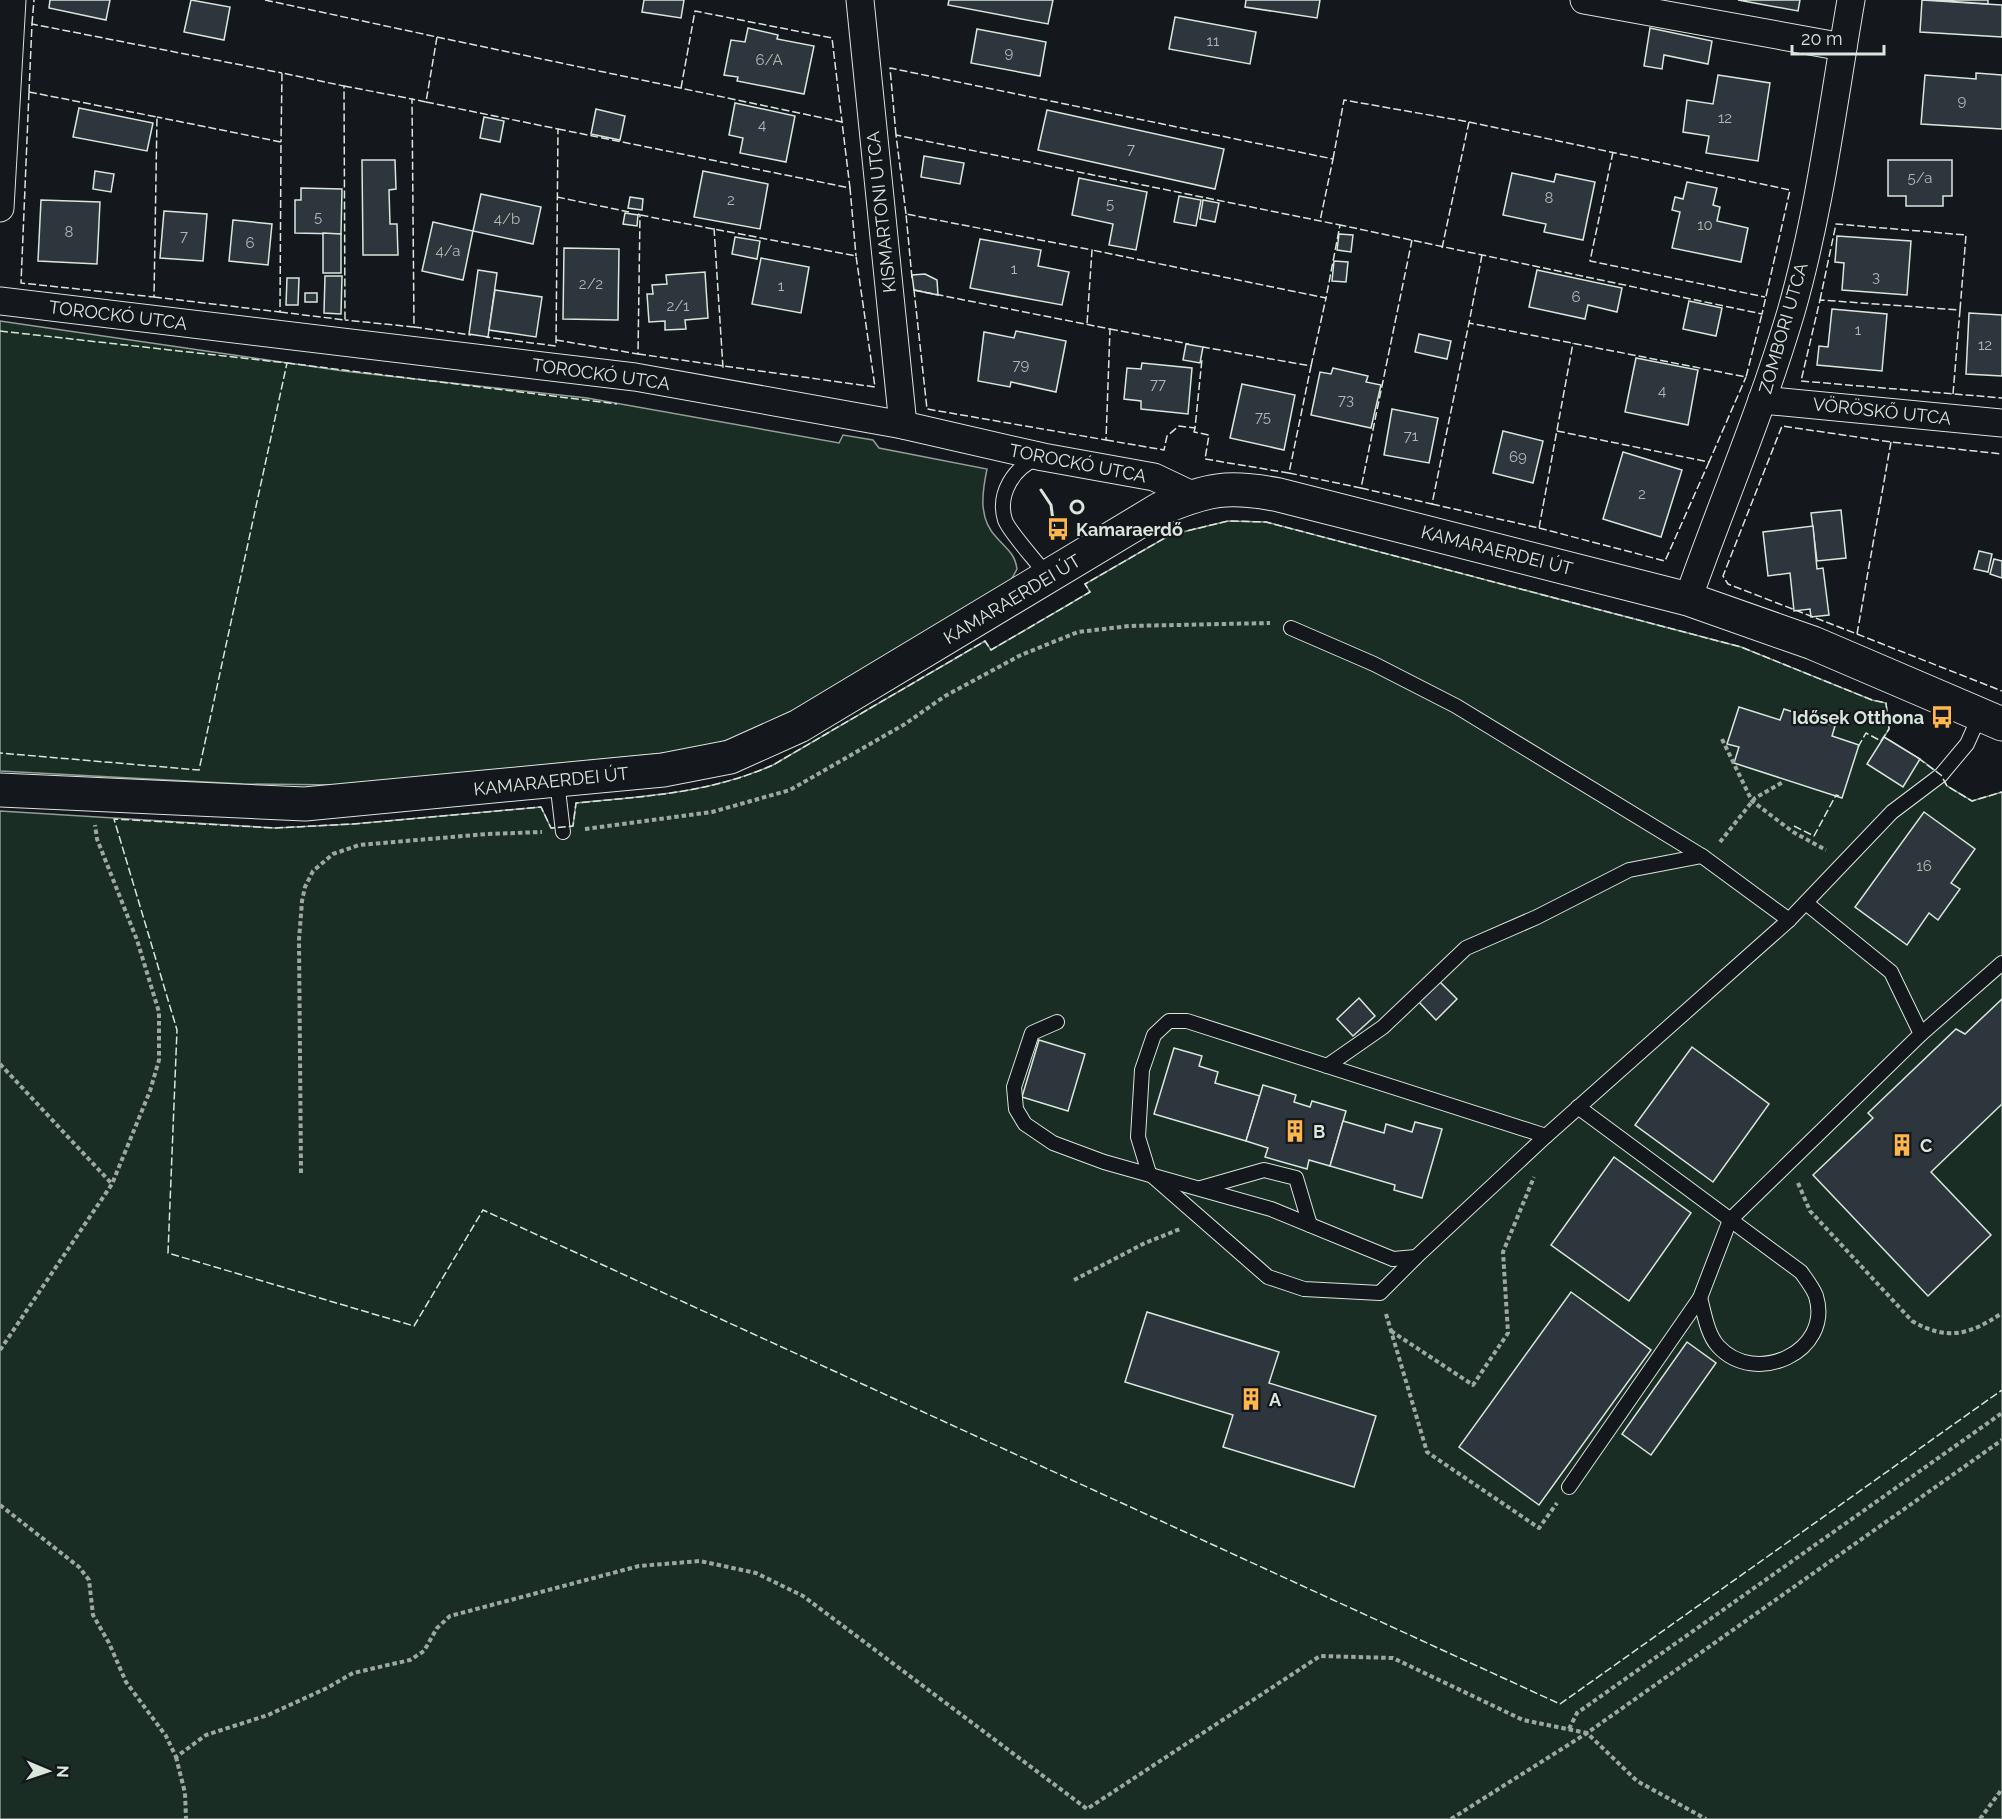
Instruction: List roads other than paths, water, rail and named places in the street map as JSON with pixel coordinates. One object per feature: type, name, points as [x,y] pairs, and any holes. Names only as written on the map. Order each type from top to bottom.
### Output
[{"type":"street","points":[[0,208],[12,0]]},
{"type":"street","name":"KISMARTONI UTCA","points":[[860,0],[903,425]]},
{"type":"street","points":[[1584,0],[1843,46]]},
{"type":"street","name":"ZOMBORI UTCA","points":[[1688,599],[1762,400],[1791,311],[1811,225],[1851,0]]},
{"type":"street","name":"TOROCKÓ UTCA","points":[[0,302],[635,377],[903,425],[1043,457],[1154,477],[1192,495]]},
{"type":"street","name":"VÖRÖSKŐ UTCA","points":[[1762,400],[2002,423]]},
{"type":"street","name":"KAMARAERDEI ÚT","points":[[0,790],[304,804],[557,780],[701,764],[730,757],[760,746],[809,720],[1160,509],[1192,495],[1223,488],[1280,495],[1688,599],[1813,644],[1991,719]]},
{"type":"lane","points":[[1043,457],[1024,464],[1013,475],[1005,494],[1005,520],[1048,577]]},
{"type":"lane","points":[[1291,628],[1374,664],[1456,706],[1705,857],[1789,920]]},
{"type":"lane","points":[[1546,1136],[1187,1021],[1168,1021],[1154,1035],[1142,1070],[1138,1137],[1149,1173],[1268,1277],[1304,1289],[1380,1293],[1535,1146],[1789,920],[1892,812],[1941,775],[1991,719]]},
{"type":"lane","points":[[557,780],[562,832]]},
{"type":"lane","points":[[1327,1066],[1383,1027],[1466,948],[1537,917],[1629,870],[1705,857]]},
{"type":"lane","points":[[1806,903],[1891,972],[1921,1034]]},
{"type":"lane","points":[[1569,1487],[1700,1298],[1730,1220],[1921,1034],[2002,963]]},
{"type":"lane","points":[[1057,1022],[1032,1033],[1014,1088],[1016,1109],[1025,1124],[1053,1143],[1104,1162],[1271,1209],[1392,1259],[1416,1257]]},
{"type":"lane","points":[[1578,1107],[1802,1272],[1816,1296],[1816,1322],[1806,1345],[1788,1359],[1762,1365],[1736,1359],[1718,1345],[1707,1323],[1700,1298]]},
{"type":"lane","points":[[1200,1188],[1264,1170],[1296,1178],[1310,1225]]},
{"type":"place","name":"Kamaraerdő","points":[[1058,529]]},
{"type":"place","name":"Idősek Otthona","points":[[1942,717]]},
{"type":"place","name":"B","points":[[1295,1131]]},
{"type":"place","name":"C","points":[[1902,1145]]},
{"type":"place","name":"A","points":[[1251,1399]]}]
